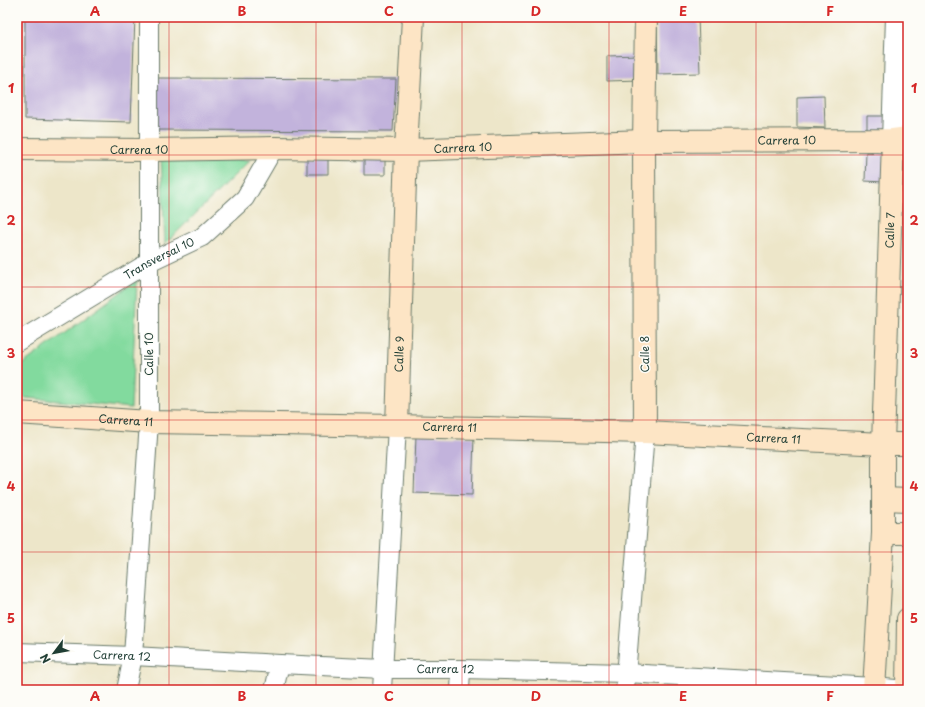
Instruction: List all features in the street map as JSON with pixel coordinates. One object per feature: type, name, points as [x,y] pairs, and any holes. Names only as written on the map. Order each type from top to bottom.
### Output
[{"type":"main road","name":"Calle 9","points":[[397,426],[406,150],[413,17]]},
{"type":"main road","name":"Calle 8","points":[[645,432],[644,141],[646,17]]},
{"type":"main road","name":"Carrera 10","points":[[17,148],[149,150],[274,148],[406,150],[644,141],[900,139]]},
{"type":"main road","name":"Calle 7","points":[[874,689],[883,533],[883,444],[900,139]]},
{"type":"main road","name":"Carrera 11","points":[[17,413],[150,422],[645,432],[908,444]]},
{"type":"main road","points":[[884,499],[908,500]]},
{"type":"main road","points":[[883,533],[908,533]]},
{"type":"main road","points":[[906,690],[908,619]]},
{"type":"street","name":"Calle 10","points":[[126,690],[133,656],[150,422],[149,17]]},
{"type":"street","name":"Calle 7","points":[[897,17],[900,139]]},
{"type":"street","name":"Transversal 10","points":[[17,342],[149,262],[202,237],[245,198],[274,148]]},
{"type":"street","name":"Calle 9","points":[[382,690],[397,426]]},
{"type":"street","name":"Calle 8","points":[[626,681],[645,432]]},
{"type":"street","name":"Carrera 12","points":[[17,652],[133,656],[383,669],[461,669],[626,681],[906,690]]},
{"type":"street","points":[[274,690],[280,664]]},
{"type":"street","points":[[460,690],[461,669]]},
{"type":"green space","points":[[161,157],[250,160],[165,244]]},
{"type":"green space","points":[[137,280],[131,408],[17,397],[17,368]]},
{"type":"building","points":[[25,17],[135,17],[131,122],[25,119]]},
{"type":"building","points":[[657,17],[698,17],[700,73],[658,74]]},
{"type":"building","points":[[639,55],[639,80],[607,81],[607,56]]},
{"type":"building","points":[[155,78],[396,79],[393,131],[156,130]]},
{"type":"building","points":[[824,96],[825,128],[797,127],[797,97]]},
{"type":"building","points":[[867,116],[887,116],[887,136],[867,135]]},
{"type":"building","points":[[866,152],[885,153],[884,182],[865,181]]},
{"type":"building","points":[[307,157],[328,157],[328,174],[307,174]]},
{"type":"building","points":[[364,159],[385,159],[385,175],[364,175]]},
{"type":"building","points":[[416,435],[474,437],[472,495],[414,493]]}]
